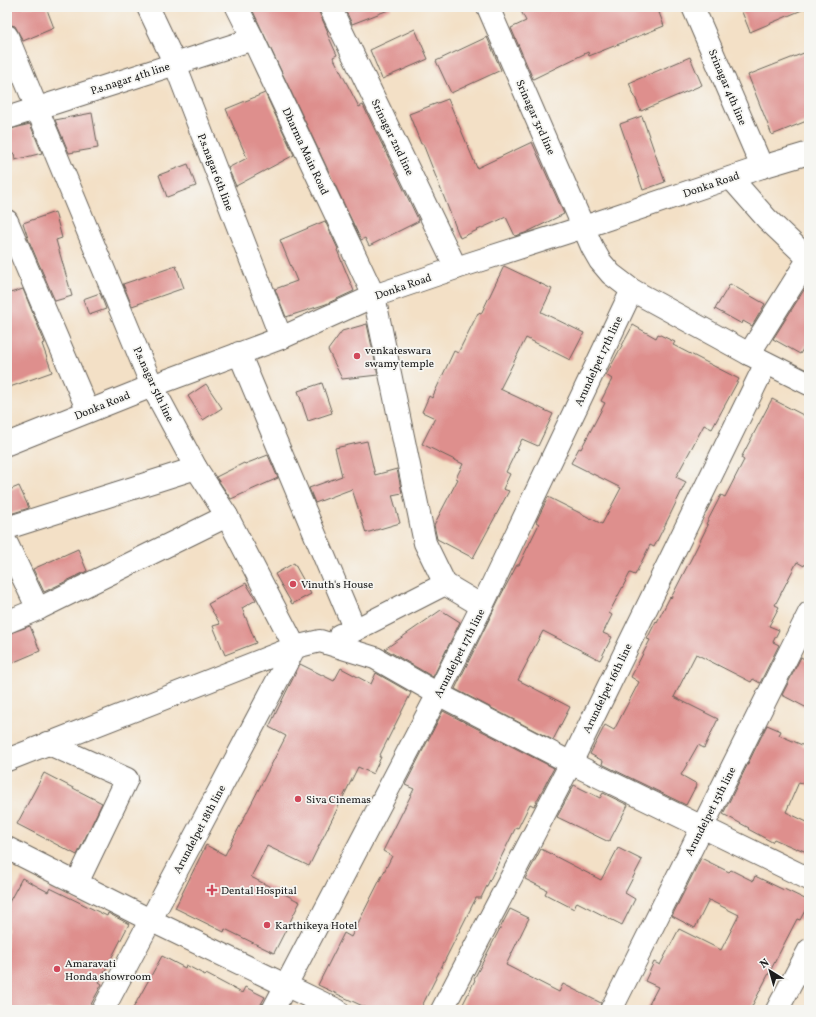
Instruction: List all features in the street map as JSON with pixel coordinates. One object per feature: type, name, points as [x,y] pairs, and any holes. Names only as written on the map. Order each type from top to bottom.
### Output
[{"type":"street","name":"P.s.nagar 6th line","points":[[148,7],[175,64],[281,338]]},
{"type":"street","name":"Dharma Main Road","points":[[237,7],[374,296],[425,543],[446,584]]},
{"type":"street","name":"Srinagar 2nd line","points":[[330,7],[456,268]]},
{"type":"street","name":"Srinagar 3rd line","points":[[488,7],[592,247],[600,261],[611,274],[632,290],[757,358],[809,384]]},
{"type":"street","name":"Srinagar 4th line","points":[[693,7],[762,167]]},
{"type":"street","name":"P.s.nagar 5th line","points":[[7,36],[152,386],[196,468],[227,516],[295,647]]},
{"type":"street","name":"P.s.nagar 4th line","points":[[7,118],[253,39]]},
{"type":"street","name":"Donka Road","points":[[7,444],[152,386],[281,338],[374,296],[762,167],[809,153]]},
{"type":"street","points":[[731,178],[767,219],[809,259]]},
{"type":"street","points":[[7,221],[88,411]]},
{"type":"street","name":"Arundelpet 16th line","points":[[442,1010],[571,763],[757,358],[809,259]]},
{"type":"street","name":"Arundelpet 17th line","points":[[273,1010],[438,694],[482,606],[632,290]]},
{"type":"street","points":[[239,354],[355,630]]},
{"type":"street","points":[[7,528],[196,468]]},
{"type":"street","points":[[7,622],[38,609],[227,516]]},
{"type":"street","points":[[7,544],[38,609]]},
{"type":"street","points":[[7,760],[47,743],[295,647],[355,630],[446,584],[482,606]]},
{"type":"street","name":"Arundelpet 15th line","points":[[611,1010],[809,613]]},
{"type":"street","points":[[320,641],[375,658],[438,694],[571,763],[809,878]]},
{"type":"street","name":"Arundelpet 18th line","points":[[103,1010],[295,647]]},
{"type":"street","points":[[47,743],[127,779],[77,883]]},
{"type":"street","points":[[7,848],[150,920],[337,1010]]},
{"type":"street","points":[[777,1010],[809,950]]},
{"type":"building","points":[[7,7],[46,7],[54,28],[23,41],[15,26],[7,24]]},
{"type":"building","points":[[251,7],[318,7],[328,32],[327,33],[337,55],[333,57],[359,107],[363,105],[419,221],[369,246],[365,238],[361,240]]},
{"type":"building","points":[[344,7],[391,7],[391,9],[352,24]]},
{"type":"building","points":[[519,7],[657,7],[664,26],[589,56],[588,52],[533,79],[511,28],[526,21]]},
{"type":"building","points":[[740,7],[809,7],[750,32]]},
{"type":"building","points":[[415,29],[428,59],[382,79],[370,50]]},
{"type":"building","points":[[487,37],[501,70],[451,93],[436,61]]},
{"type":"building","points":[[809,51],[809,120],[772,135],[748,75]]},
{"type":"building","points":[[690,57],[702,85],[641,111],[629,83]]},
{"type":"building","points":[[265,93],[294,155],[236,186],[228,168],[247,158],[226,109]]},
{"type":"building","points":[[448,99],[477,168],[532,142],[564,214],[525,233],[515,236],[506,217],[460,238],[423,144],[421,144],[409,114]]},
{"type":"building","points":[[92,113],[98,148],[69,153],[55,120]]},
{"type":"building","points":[[642,116],[665,182],[643,190],[620,124]]},
{"type":"building","points":[[30,124],[42,153],[15,160],[14,153],[7,155],[7,130]]},
{"type":"building","points":[[188,164],[196,186],[167,197],[159,175]]},
{"type":"building","points":[[55,212],[62,238],[56,240],[72,296],[55,301],[29,241],[23,223]]},
{"type":"building","points":[[325,221],[338,249],[337,250],[354,291],[326,304],[286,317],[275,289],[297,281],[280,240]]},
{"type":"building","points":[[176,266],[184,288],[132,306],[123,284]]},
{"type":"building","points":[[504,266],[552,289],[541,312],[584,333],[570,360],[526,338],[500,389],[553,414],[538,446],[522,439],[506,472],[510,474],[503,489],[509,491],[473,558],[437,539],[434,525],[458,479],[456,478],[463,464],[422,444],[435,418],[422,412],[429,396],[432,398],[454,351],[458,353],[478,313],[481,314]]},
{"type":"building","points":[[809,282],[809,339],[800,354],[773,339]]},
{"type":"building","points":[[730,284],[765,304],[752,326],[743,321],[742,324],[715,309]]},
{"type":"building","points":[[23,289],[45,343],[42,344],[52,372],[7,388],[7,294]]},
{"type":"building","points":[[100,293],[106,309],[89,315],[83,299]]},
{"type":"building","name":"venkateswara swamy temple","points":[[367,324],[378,375],[342,379],[328,350],[342,331]]},
{"type":"building","points":[[633,325],[656,338],[658,334],[675,342],[673,345],[739,379],[712,429],[704,425],[676,477],[686,482],[654,547],[650,545],[635,575],[630,573],[609,613],[612,615],[603,633],[612,637],[600,660],[543,631],[527,661],[518,680],[570,707],[553,740],[455,689],[500,597],[517,565],[519,565],[539,524],[536,522],[548,497],[602,524],[621,488],[571,463],[579,448],[581,449],[605,403],[601,401],[612,379],[606,375]]},
{"type":"building","points":[[322,383],[332,413],[308,421],[298,391]]},
{"type":"building","points":[[206,384],[222,408],[203,420],[188,396]]},
{"type":"building","points":[[772,399],[809,418],[809,556],[804,566],[797,562],[775,605],[779,607],[769,626],[779,630],[773,642],[779,645],[760,683],[753,679],[751,682],[696,654],[674,697],[718,719],[704,748],[698,745],[681,775],[697,784],[686,805],[602,764],[603,761],[590,754],[605,725],[614,730],[639,682],[631,677],[650,640],[647,639],[670,597],[671,598],[708,525],[706,524],[721,495],[725,497],[744,460],[741,458]]},
{"type":"building","points":[[367,441],[375,475],[397,469],[402,493],[392,495],[400,523],[366,533],[352,489],[315,503],[309,488],[342,476],[335,448]]},
{"type":"building","points":[[268,455],[278,478],[231,499],[216,477],[244,463],[245,464]]},
{"type":"building","points":[[19,486],[29,508],[7,515],[7,491]]},
{"type":"building","points":[[78,549],[87,571],[44,592],[33,569]]},
{"type":"building","name":"Vinuth's House","points":[[294,563],[311,594],[292,604],[275,574]]},
{"type":"building","points":[[246,583],[256,600],[242,608],[256,643],[225,655],[213,626],[220,624],[208,604]]},
{"type":"building","points":[[441,610],[460,622],[433,677],[385,649]]},
{"type":"building","points":[[30,626],[40,651],[7,665],[7,634]]},
{"type":"building","points":[[801,657],[809,662],[809,709],[782,695]]},
{"type":"building","points":[[300,664],[334,681],[341,668],[371,684],[376,673],[411,693],[379,757],[381,757],[373,774],[358,767],[309,866],[267,846],[251,877],[300,902],[274,953],[225,929],[224,932],[175,908],[206,845],[225,855],[286,736],[269,727]]},
{"type":"building","points":[[443,711],[554,768],[534,806],[530,804],[518,828],[516,827],[481,898],[476,898],[420,1010],[371,1010],[318,985],[344,933],[351,937],[392,856],[383,851],[414,789],[405,785]]},
{"type":"building","points":[[767,725],[781,731],[779,735],[809,748],[809,786],[799,782],[786,812],[809,823],[809,853],[774,839],[772,842],[723,814]]},
{"type":"building","points":[[44,773],[102,803],[77,855],[17,824]]},
{"type":"building","points":[[574,785],[600,798],[603,793],[628,805],[609,842],[557,817]]},
{"type":"building","points":[[618,848],[642,860],[625,893],[635,899],[622,925],[577,902],[574,909],[545,894],[547,890],[525,879],[541,849],[601,880]]},
{"type":"building","points":[[701,858],[729,872],[731,870],[753,881],[755,876],[809,901],[809,903],[800,920],[797,919],[750,1010],[646,1010],[658,987],[645,981],[654,962],[660,965],[679,929],[721,950],[739,915],[709,900],[695,928],[672,916]]},
{"type":"building","points":[[22,878],[48,892],[50,888],[107,916],[108,913],[129,924],[99,982],[102,984],[88,1010],[7,1010],[7,906]]},
{"type":"building","points":[[510,909],[529,918],[506,965],[559,992],[563,984],[601,1003],[599,1010],[460,1010],[475,980],[474,979]]},
{"type":"building","points":[[162,956],[185,968],[186,965],[205,975],[206,974],[242,993],[245,987],[265,997],[261,1004],[261,1010],[132,1010]]},
{"type":"place","name":"venkateswara swamy temple","points":[[357,356]]},
{"type":"place","name":"Vinuth's House","points":[[293,584]]},
{"type":"place","name":"Siva Cinemas","points":[[298,799]]},
{"type":"place","name":"Dental Hospital","points":[[212,890]]},
{"type":"place","name":"Karthikeya Hotel","points":[[267,925]]},
{"type":"place","name":"Amaravati Honda showroom","points":[[57,969]]}]
